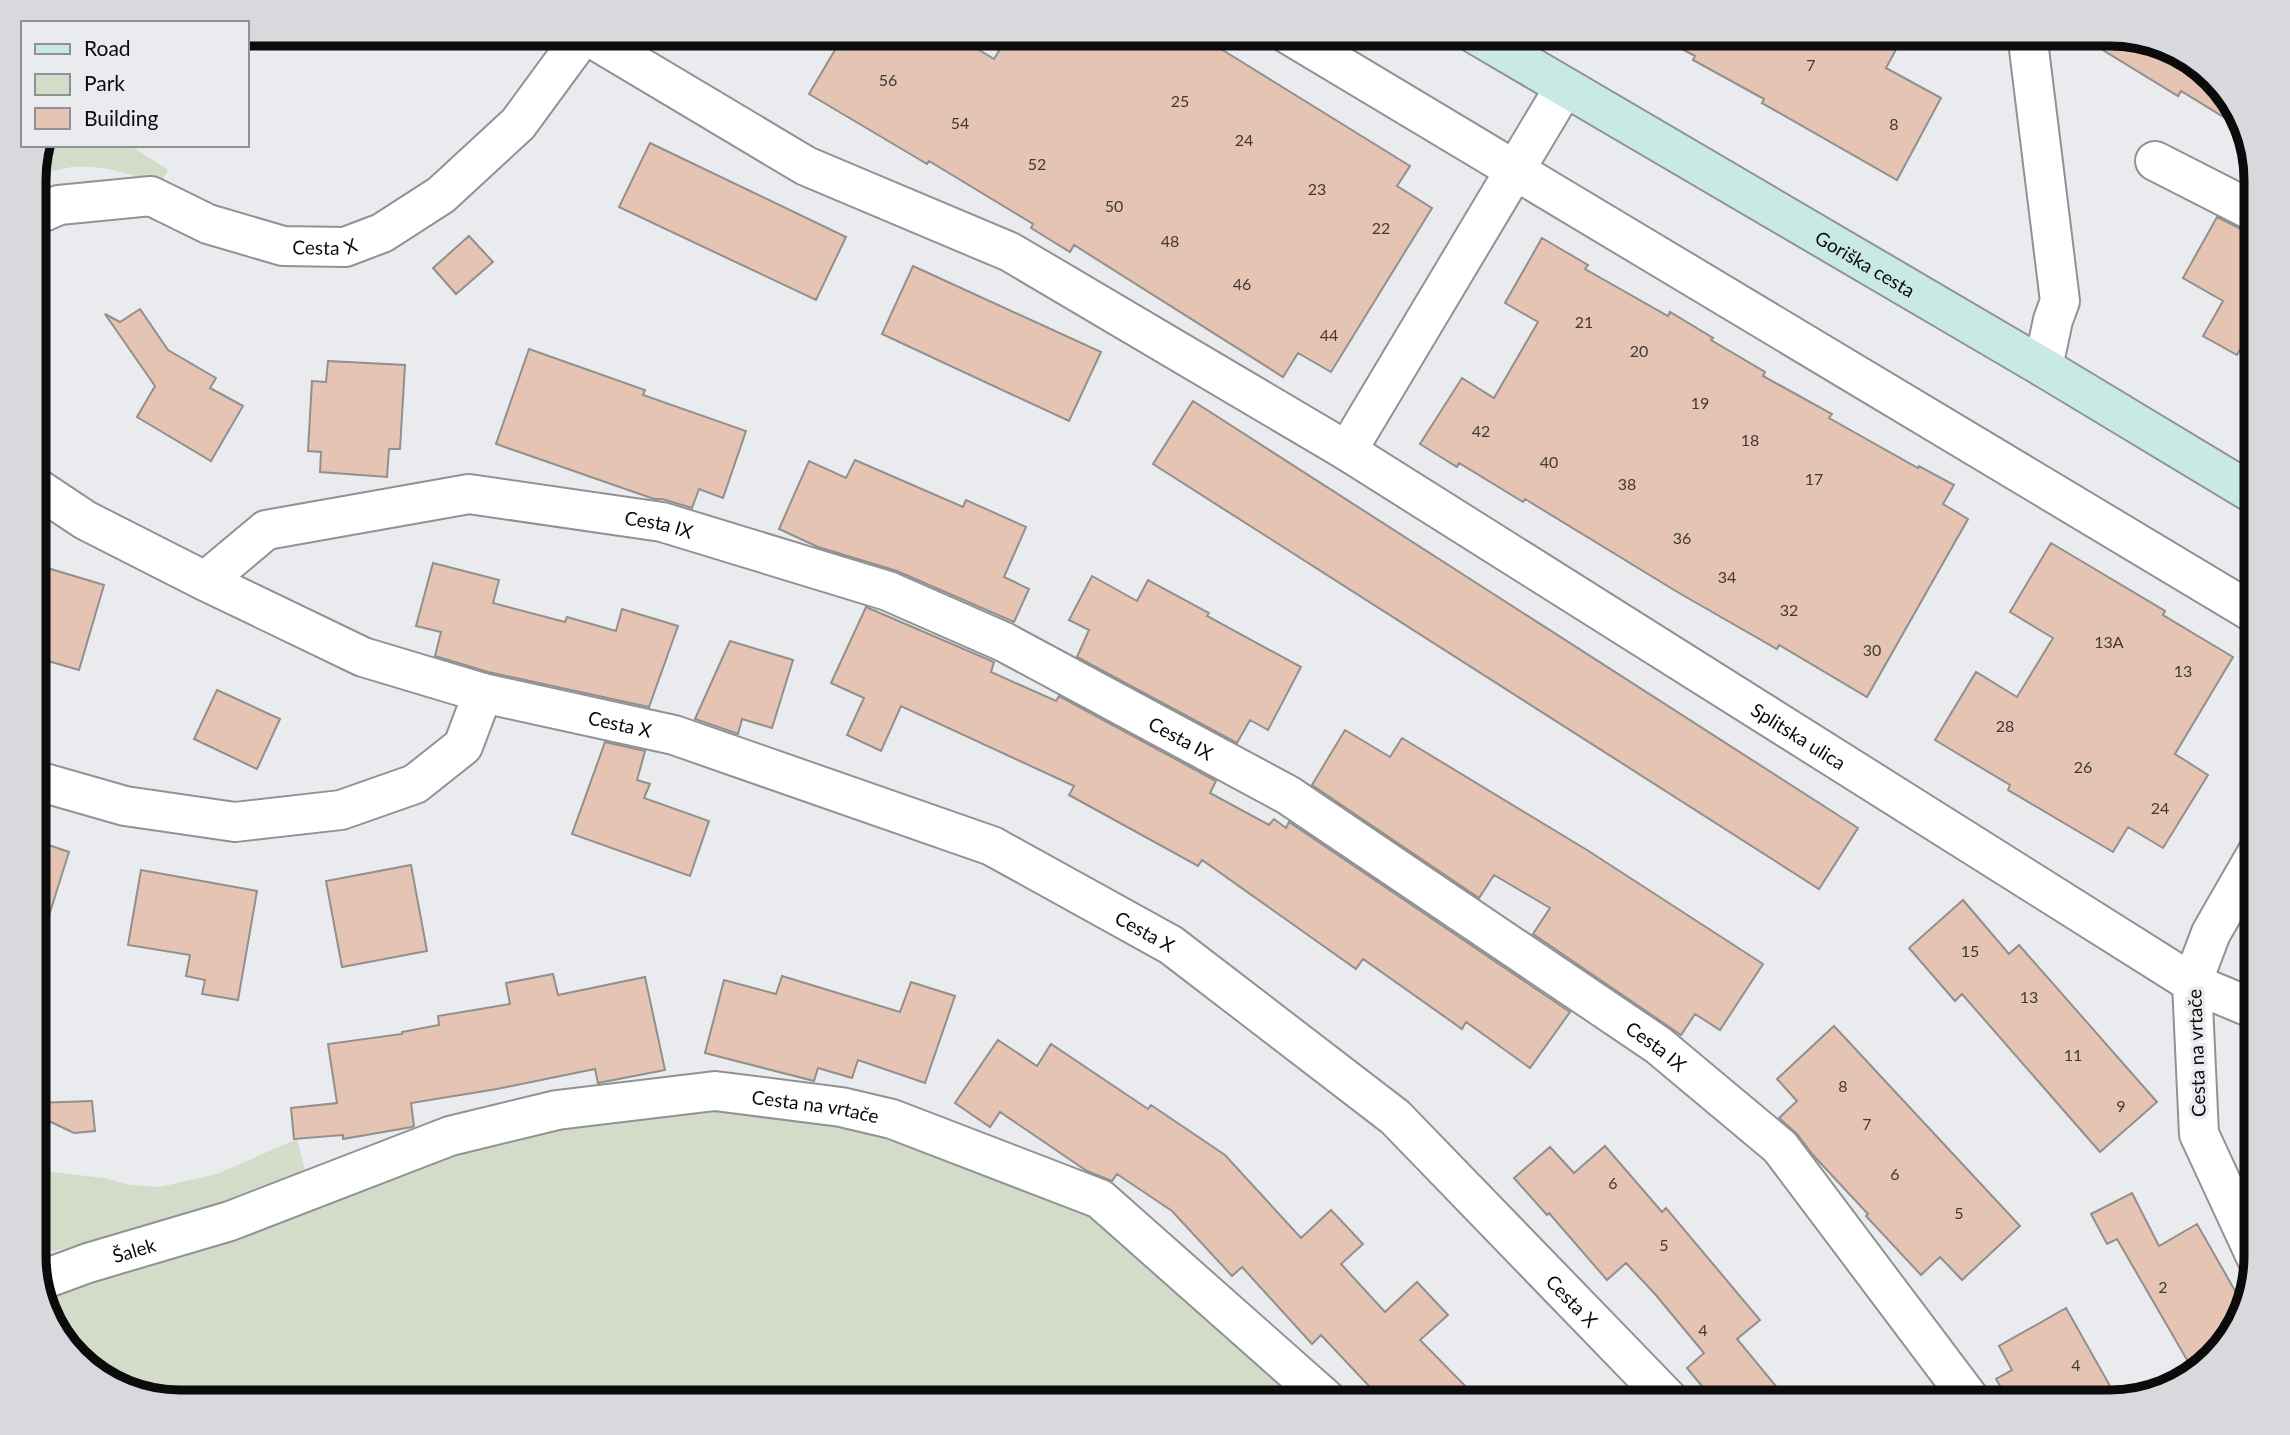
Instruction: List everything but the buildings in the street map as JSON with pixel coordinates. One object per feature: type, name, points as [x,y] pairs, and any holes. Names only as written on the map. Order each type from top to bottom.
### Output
[{"type":"street","name":"Cesta X","points":[[46,211],[59,205],[151,196],[208,224],[282,246],[345,247],[382,233],[441,195],[518,124],[575,46]]},
{"type":"street","name":"Splitska ulica","points":[[604,46],[806,166],[1010,252],[1347,451],[2192,983],[2244,1005]]},
{"type":"street","points":[[1308,46],[2244,607]]},
{"type":"street","name":"Goriška cesta","points":[[1495,46],[2043,367],[2244,488]]},
{"type":"street","points":[[2029,46],[2060,301],[2043,367]]},
{"type":"street","points":[[1347,451],[1564,88]]},
{"type":"street","points":[[2155,161],[2244,206]]},
{"type":"street","name":"Cesta X","points":[[46,494],[85,520],[363,657],[483,693],[674,735],[992,846],[1171,945],[1395,1117],[1659,1390]]},
{"type":"street","name":"Cesta IX","points":[[205,581],[266,530],[469,495],[662,522],[888,591],[1004,642],[1288,795],[1658,1045],[1780,1147],[1963,1390]]},
{"type":"street","points":[[46,783],[125,806],[235,822],[341,810],[415,784],[463,746],[483,693]]},
{"type":"street","name":"Cesta na vrtače","points":[[2244,876],[2211,933],[2192,983],[2199,1134],[2244,1230]]},
{"type":"street","name":"Cesta na vrtače","points":[[230,1221],[450,1136],[556,1110],[715,1091],[841,1107],[892,1119],[1100,1199],[1315,1390]]},
{"type":"street","name":"Šalek","points":[[48,1278],[230,1221]]},
{"type":"green space","points":[[50,147],[132,147],[168,170],[161,183],[98,167],[83,166],[46,173]]},
{"type":"green space","points":[[729,1101],[865,1119],[1098,1211],[1299,1390],[180,1390],[145,1385],[105,1367],[73,1337],[59,1315],[50,1287],[475,1136]]},
{"type":"green space","points":[[297,1139],[305,1171],[262,1190],[121,1237],[46,1252],[46,1171],[160,1187],[217,1174]]}]
